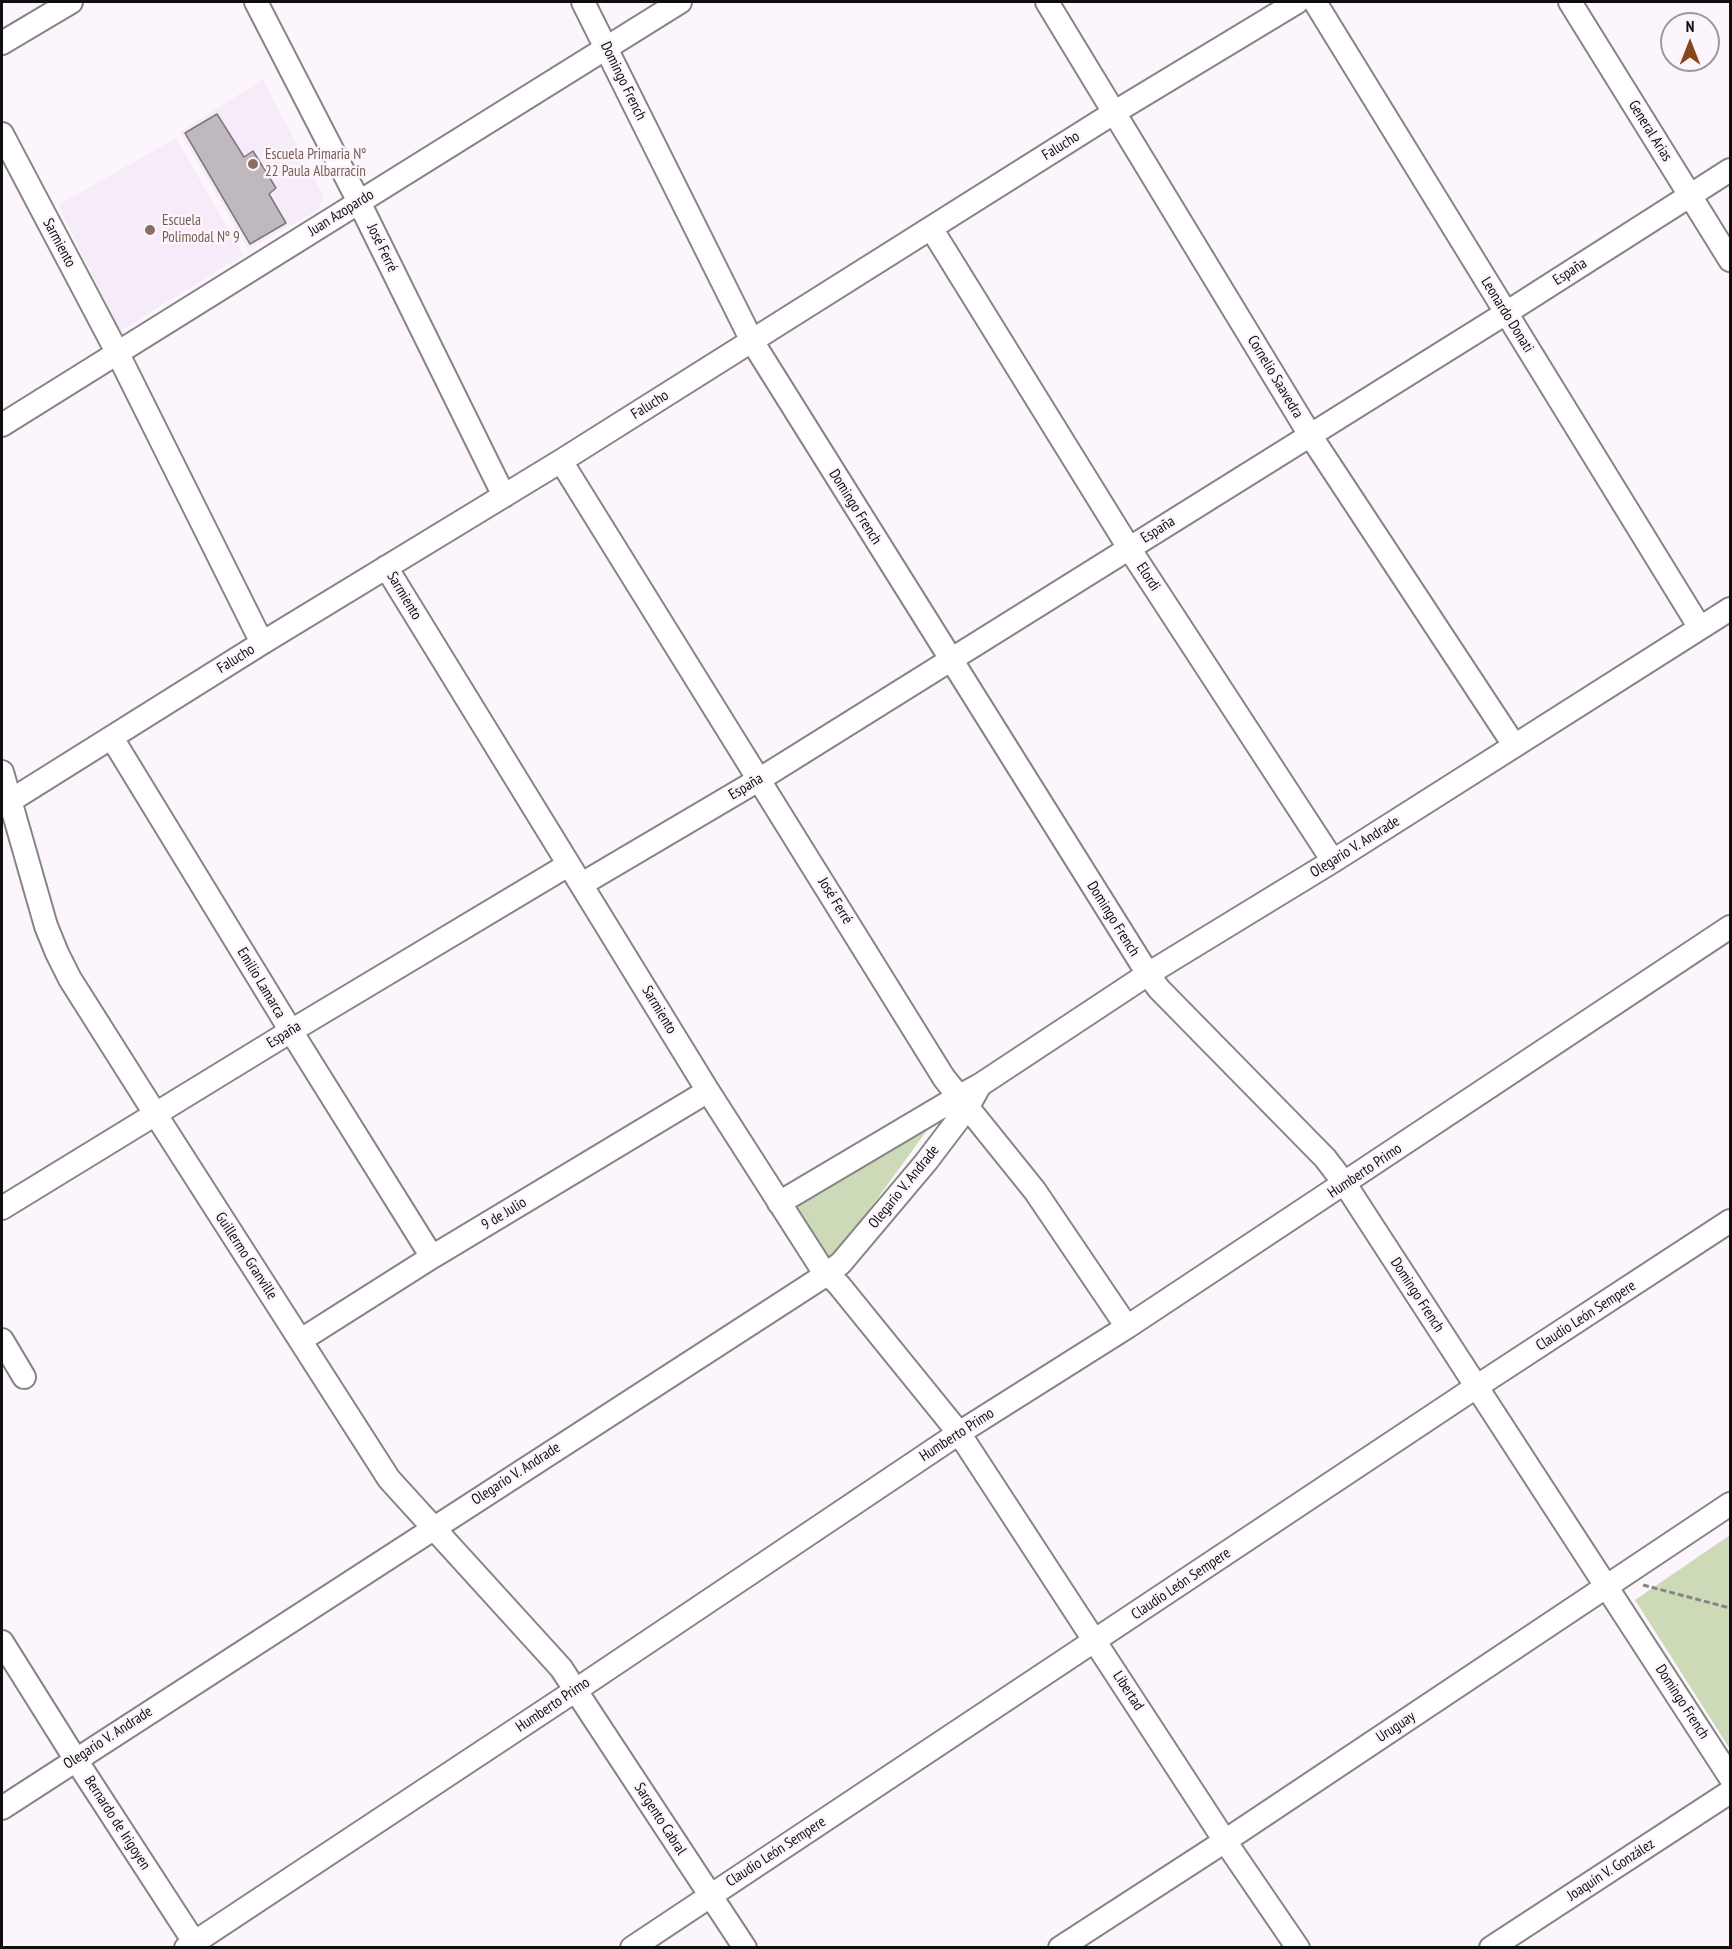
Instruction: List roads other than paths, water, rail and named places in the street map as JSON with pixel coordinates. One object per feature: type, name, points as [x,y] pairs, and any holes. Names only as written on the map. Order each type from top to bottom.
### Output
[{"type":"street","points":[[2,43],[70,2]]},
{"type":"street","name":"José Ferré","points":[[256,2],[359,202],[504,496]]},
{"type":"street","name":"Domingo French","points":[[583,2],[752,341],[1148,974],[1159,989],[1325,1158],[1345,1184],[1476,1388],[1612,1583],[1731,1777]]},
{"type":"street","name":"Juan Azopardo","points":[[2,425],[680,2]]},
{"type":"street","name":"Cornelio Saavedra","points":[[1047,2],[1310,435],[1514,745]]},
{"type":"street","name":"Falucho","points":[[6,803],[262,643],[561,461],[1114,112],[1297,2]]},
{"type":"street","name":"Leonardo Donati","points":[[1315,2],[1700,628]]},
{"type":"street","name":"General Arias","points":[[1570,2],[1731,260]]},
{"type":"street","name":"Sarmiento","points":[[2,134],[117,352],[262,643]]},
{"type":"street","name":"España","points":[[582,884],[760,779],[1731,170]]},
{"type":"street","name":"Elordi","points":[[931,228],[1129,548],[1333,861]]},
{"type":"street","name":"José Ferré","points":[[561,461],[944,1078],[1035,1191],[1127,1327]]},
{"type":"street","name":"Sarmiento","points":[[386,567],[708,1091],[820,1266],[839,1285],[959,1433]]},
{"type":"street","name":"Olegario V. Andrade","points":[[779,1203],[962,1102],[980,1085],[1148,974],[1333,861],[1731,609]]},
{"type":"street","name":"Emilio Lamarca","points":[[112,738],[432,1257]]},
{"type":"street","name":"Guillermo Granville","points":[[2,772],[6,803],[46,926],[70,979],[389,1479],[547,1651],[576,1690]]},
{"type":"street","name":"España","points":[[2,1208],[568,865]]},
{"type":"street","name":"Humberto Primo","points":[[193,1946],[959,1433],[1127,1327],[1729,932]]},
{"type":"street","name":"9 de Julio","points":[[301,1340],[432,1257],[708,1091]]},
{"type":"street","name":"Olegario V. Andrade","points":[[2,1808],[827,1274],[848,1255],[926,1162],[962,1102]]},
{"type":"street","name":"Claudio León Sempere","points":[[632,1947],[1731,1221]]},
{"type":"street","points":[[2,1340],[24,1377]]},
{"type":"street","name":"Libertad","points":[[959,1433],[1225,1841],[1298,1947]]},
{"type":"street","name":"Uruguay","points":[[1060,1947],[1225,1841],[1731,1504]]},
{"type":"street","name":"Bernardo de Irigoyen","points":[[2,1642],[193,1946]]},
{"type":"street","name":"Sargento Cabral","points":[[576,1690],[746,1947]]},
{"type":"street","name":"Joaquín V. González","points":[[1491,1947],[1731,1792]]},
{"type":"place","name":"Escuela Primaria Nº 22 Paula Albarracín","points":[[253,164]]},
{"type":"place","name":"Escuela Polimodal Nº 9","points":[[150,230]]}]
